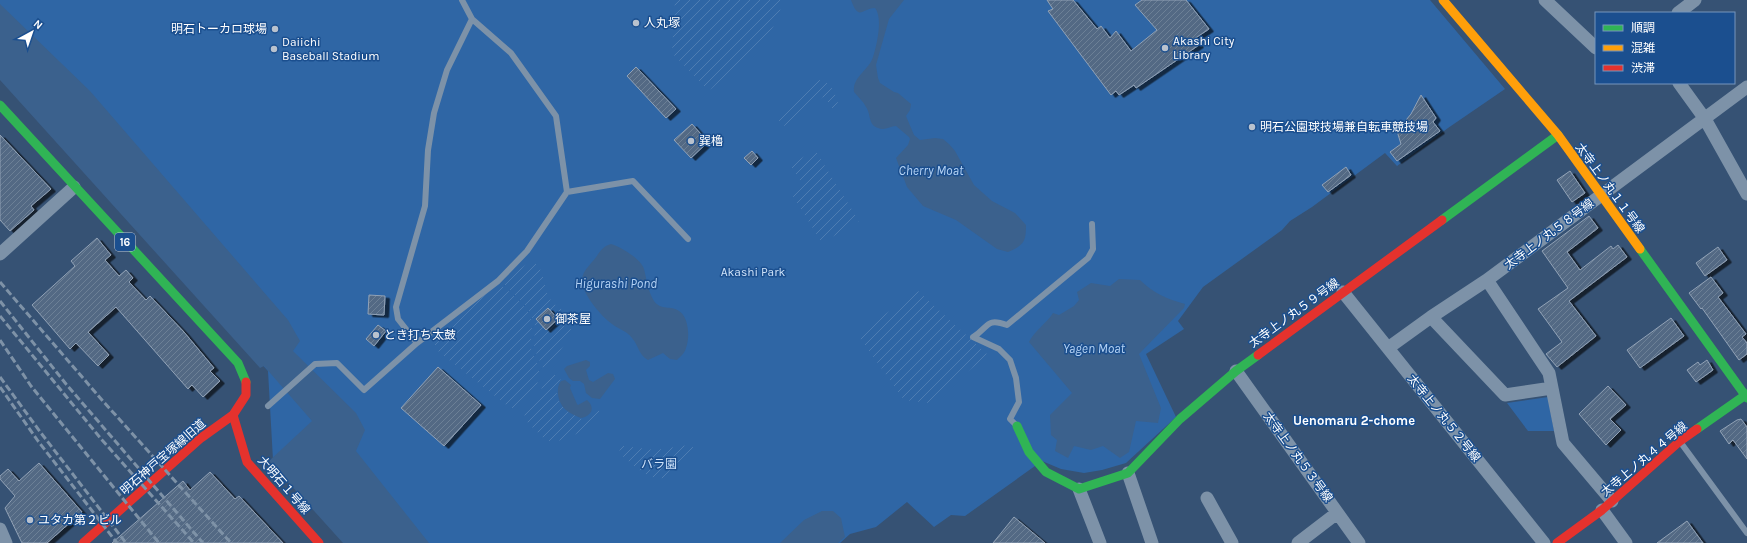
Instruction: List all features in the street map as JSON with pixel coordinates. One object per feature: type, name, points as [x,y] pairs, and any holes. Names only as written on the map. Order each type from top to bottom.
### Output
[{"type":"street","name":"太寺上ノ丸１１号線","points":[[1443,0],[1558,135],[1746,396]]},
{"type":"street","points":[[1545,0],[1595,47]]},
{"type":"street","points":[[1679,12],[1695,0]]},
{"type":"street","points":[[1680,84],[1705,119],[1747,194]]},
{"type":"street","name":"太寺上ノ丸５８号線","points":[[1388,348],[1431,317],[1487,280],[1747,87]]},
{"type":"street","name":"16","points":[[0,105],[74,186]]},
{"type":"street","name":"太寺上ノ丸５９号線","points":[[1079,489],[1128,473],[1180,419],[1236,371],[1558,135]]},
{"type":"street","points":[[0,254],[74,186]]},
{"type":"street","name":"明石神戸宝塚線旧道","points":[[74,186],[238,363],[246,382],[246,395],[234,415],[201,438],[83,543]]},
{"type":"street","points":[[1487,280],[1549,373],[1563,443],[1612,501]]},
{"type":"street","name":"太寺上ノ丸５２号線","points":[[1343,292],[1544,543]]},
{"type":"street","points":[[1431,317],[1504,395],[1552,388]]},
{"type":"street","name":"太寺上ノ丸５３号線","points":[[1236,371],[1359,543]]},
{"type":"street","name":"太寺上ノ丸４４号線","points":[[1556,543],[1602,510],[1680,442],[1746,396]]},
{"type":"street","name":"大明石１号線","points":[[234,415],[247,462],[319,543]]},
{"type":"street","points":[[1017,426],[1029,452],[1046,472],[1079,489],[1100,543]]},
{"type":"street","points":[[1128,473],[1152,543]]},
{"type":"street","points":[[1207,498],[1232,543]]},
{"type":"street","points":[[1602,510],[1626,543]]},
{"type":"street","points":[[1298,543],[1337,513]]},
{"type":"street","points":[[0,529],[6,543]]},
{"type":"lane","points":[[268,406],[315,364],[337,363],[364,390],[417,344],[498,281],[527,251],[567,192],[556,116],[511,53],[472,19],[462,0]]},
{"type":"lane","points":[[417,344],[398,319],[396,307],[425,206],[428,150],[434,113],[447,70],[472,19]]},
{"type":"lane","points":[[567,192],[633,181],[688,239]]},
{"type":"lane","points":[[1017,426],[1010,419],[1019,402],[1016,378],[1010,360],[999,349],[973,337],[979,334],[991,322],[997,321],[1007,325],[1088,258],[1093,249],[1092,224]]},
{"type":"lane","points":[[1680,442],[1747,533]]},
{"type":"green space","name":"Akashi Park","points":[[0,0],[1430,0],[1505,89],[1448,128],[1397,166],[1385,153],[1312,207],[1290,221],[1282,230],[1203,287],[1178,321],[1184,329],[1146,354],[1176,417],[1126,463],[1102,470],[1084,473],[1061,469],[1042,461],[965,516],[951,515],[934,527],[907,502],[876,527],[850,534],[840,543],[348,543],[273,460],[268,371],[0,75]]},
{"type":"green space","points":[[675,0],[780,0],[780,11],[775,24],[756,49],[731,72],[708,90],[672,53]]},
{"type":"green space","points":[[818,80],[827,83],[833,89],[839,107],[835,112],[823,97],[784,126],[775,116]]},
{"type":"green space","points":[[815,150],[859,221],[822,243],[791,193],[803,185],[790,165]]},
{"type":"green space","points":[[531,261],[539,267],[551,300],[571,316],[572,324],[569,338],[547,369],[543,368],[534,348],[535,326],[528,308],[502,282]]},
{"type":"green space","points":[[499,283],[520,302],[529,314],[532,324],[531,348],[539,371],[539,378],[534,390],[526,401],[516,409],[509,407],[439,352],[435,346],[435,338]]},
{"type":"green space","points":[[918,291],[988,355],[929,403],[904,400],[857,334]]},
{"type":"green space","points":[[554,374],[561,380],[557,393],[558,398],[565,408],[581,419],[589,417],[594,410],[599,410],[600,415],[591,424],[570,437],[563,440],[550,441],[542,437],[531,426],[525,418],[524,412],[541,390],[546,378]]},
{"type":"green space","points":[[1548,397],[1554,431],[1528,431],[1507,403]]},
{"type":"green space","name":"バラ園","points":[[689,445],[694,448],[693,453],[680,468],[664,478],[650,476],[636,468],[619,453],[623,446],[655,450]]},
{"type":"water","name":"Cherry Moat","points":[[851,0],[904,0],[889,19],[876,65],[880,83],[898,93],[911,104],[910,110],[906,116],[914,135],[920,140],[935,138],[943,139],[955,151],[974,185],[992,201],[1015,213],[1026,225],[1025,239],[1021,245],[1008,252],[997,249],[956,220],[923,206],[907,187],[896,158],[908,145],[910,139],[909,137],[896,126],[883,129],[875,127],[871,122],[865,105],[854,92],[854,87],[858,78],[871,62],[873,57],[878,38],[879,18],[875,8],[861,12],[856,11]]},
{"type":"water","points":[[0,4],[90,91],[288,320],[300,341],[293,351],[356,413],[365,430],[356,451],[429,543],[343,543],[269,461],[312,421],[264,366],[260,368],[0,80]]},
{"type":"water","name":"Higurashi Pond","points":[[611,244],[630,254],[639,261],[644,269],[650,293],[657,304],[663,307],[676,309],[685,318],[688,328],[687,344],[685,352],[677,360],[670,359],[663,353],[648,360],[645,358],[640,353],[630,336],[614,326],[598,311],[589,299],[583,287],[583,276],[602,249]]},
{"type":"water","name":"Yagen Moat","points":[[1119,279],[1140,280],[1150,289],[1161,295],[1185,304],[1184,308],[1139,354],[1161,408],[1158,423],[1136,421],[1129,452],[1120,458],[1103,446],[1091,450],[1074,446],[1068,458],[1055,451],[1057,440],[1051,435],[1050,415],[1072,393],[1029,342],[1034,334],[1053,313],[1059,315],[1074,306],[1079,300],[1077,292],[1091,283],[1110,286]]},
{"type":"water","points":[[586,360],[590,362],[590,366],[586,370],[589,380],[593,382],[608,373],[613,374],[615,379],[600,399],[592,398],[586,393],[584,384],[580,381],[573,381],[569,378],[564,369],[567,366]]},
{"type":"water","points":[[565,380],[571,385],[570,388],[578,405],[587,400],[590,403],[592,409],[590,414],[581,418],[570,413],[563,407],[559,400],[558,388],[561,381]]},
{"type":"water","points":[[822,511],[833,511],[841,518],[845,537],[838,543],[780,543],[804,520]]},
{"type":"building","name":"Akashi City Library","points":[[1047,0],[1073,0],[1097,29],[1101,26],[1110,38],[1116,31],[1131,51],[1157,30],[1135,5],[1142,0],[1186,0],[1209,29],[1194,39],[1199,45],[1136,88],[1134,85],[1119,95],[1116,91],[1111,95],[1048,11],[1053,9]]},
{"type":"building","points":[[636,67],[676,109],[666,118],[627,76]]},
{"type":"building","points":[[1421,95],[1436,118],[1433,122],[1440,131],[1397,161],[1390,152],[1401,144],[1397,131],[1411,114]]},
{"type":"building","name":"巽櫓","points":[[692,124],[708,142],[691,158],[674,140]]},
{"type":"building","points":[[0,135],[51,189],[31,206],[34,210],[10,231],[0,220]]},
{"type":"building","points":[[752,151],[758,158],[751,165],[744,158]]},
{"type":"building","points":[[1346,167],[1351,175],[1328,192],[1322,185]]},
{"type":"building","points":[[1570,171],[1585,193],[1572,202],[1557,180]]},
{"type":"building","points":[[1589,216],[1598,228],[1567,252],[1580,270],[1611,246],[1613,249],[1618,245],[1627,257],[1569,301],[1596,336],[1557,367],[1546,354],[1562,342],[1538,309],[1568,288],[1542,251]]},
{"type":"building","points":[[97,238],[111,255],[105,260],[119,276],[126,270],[133,278],[129,282],[146,300],[150,296],[184,332],[214,368],[210,371],[220,381],[203,397],[192,385],[188,389],[116,307],[88,332],[109,355],[98,366],[76,343],[70,349],[32,305],[75,266],[71,261]]},
{"type":"building","points":[[1718,247],[1727,260],[1705,276],[1696,263]]},
{"type":"building","points":[[1711,277],[1723,293],[1718,297],[1746,334],[1742,337],[1747,343],[1747,354],[1739,360],[1702,308],[1701,309],[1689,293]]},
{"type":"building","points":[[369,295],[385,296],[384,315],[368,314]]},
{"type":"building","name":"御茶屋","points":[[548,308],[558,319],[546,330],[536,319]]},
{"type":"building","points":[[1671,318],[1684,336],[1640,368],[1627,350]]},
{"type":"building","name":"とき打ち太鼓","points":[[378,325],[386,331],[374,346],[366,339]]},
{"type":"building","points":[[1707,360],[1713,370],[1696,382],[1687,370],[1698,362],[1700,365]]},
{"type":"building","points":[[438,367],[481,405],[444,446],[401,408]]},
{"type":"building","points":[[1608,386],[1626,405],[1610,419],[1621,430],[1606,445],[1579,414]]},
{"type":"building","points":[[1741,419],[1747,427],[1747,459],[1733,440],[1729,444],[1720,431]]},
{"type":"building","points":[[39,463],[82,512],[47,543],[22,543],[5,508],[15,496],[0,479],[0,476],[8,469],[19,481]]},
{"type":"building","points":[[210,472],[235,499],[239,496],[283,543],[112,543],[183,481],[190,490]]},
{"type":"building","points":[[1014,517],[1045,543],[993,543]]},
{"type":"building","points":[[1687,521],[1703,543],[1657,543]]},
{"type":"railway","points":[[0,282],[102,400],[231,543]]},
{"type":"railway","points":[[0,301],[66,384],[203,543]]},
{"type":"railway","points":[[0,316],[102,440],[194,543]]},
{"type":"railway","points":[[0,340],[31,386],[159,543]]},
{"type":"railway","points":[[0,377],[126,543]]},
{"type":"railway","points":[[0,387],[38,441],[117,543]]},
{"type":"traffic: fast","points":[[0,105],[238,363],[246,382]]},
{"type":"traffic: fast","points":[[1442,220],[1558,135]]},
{"type":"traffic: fast","points":[[1640,249],[1747,398]]},
{"type":"traffic: fast","points":[[1017,426],[1029,452],[1046,472],[1079,489],[1128,473],[1180,419],[1236,371],[1258,355]]},
{"type":"traffic: fast","points":[[1697,429],[1747,394]]},
{"type":"traffic: slow","points":[[1443,0],[1558,135],[1640,249]]},
{"type":"traffic: jam","points":[[1258,355],[1442,220]]},
{"type":"traffic: jam","points":[[83,543],[201,438],[233,415],[246,395],[246,382]]},
{"type":"traffic: jam","points":[[233,415],[247,462],[319,543]]},
{"type":"traffic: jam","points":[[1557,543],[1602,510],[1680,441],[1697,429]]},
{"type":"place","name":"人丸塚","points":[[636,23]]},
{"type":"place","name":"明石トーカロ球場","points":[[275,29]]},
{"type":"place","name":"Akashi City Library","points":[[1165,48]]},
{"type":"place","name":"Daiichi Baseball Stadium","points":[[274,49]]},
{"type":"place","name":"明石公園球技場兼自転車競技場","points":[[1252,127]]},
{"type":"place","name":"巽櫓","points":[[691,141]]},
{"type":"place","name":"御茶屋","points":[[547,319]]},
{"type":"place","name":"とき打ち太鼓","points":[[376,335]]},
{"type":"place","name":"ユタカ第２ビル","points":[[30,520]]},
{"type":"district","name":"Uenomaru 2-chome","points":[[1354,420]]}]
